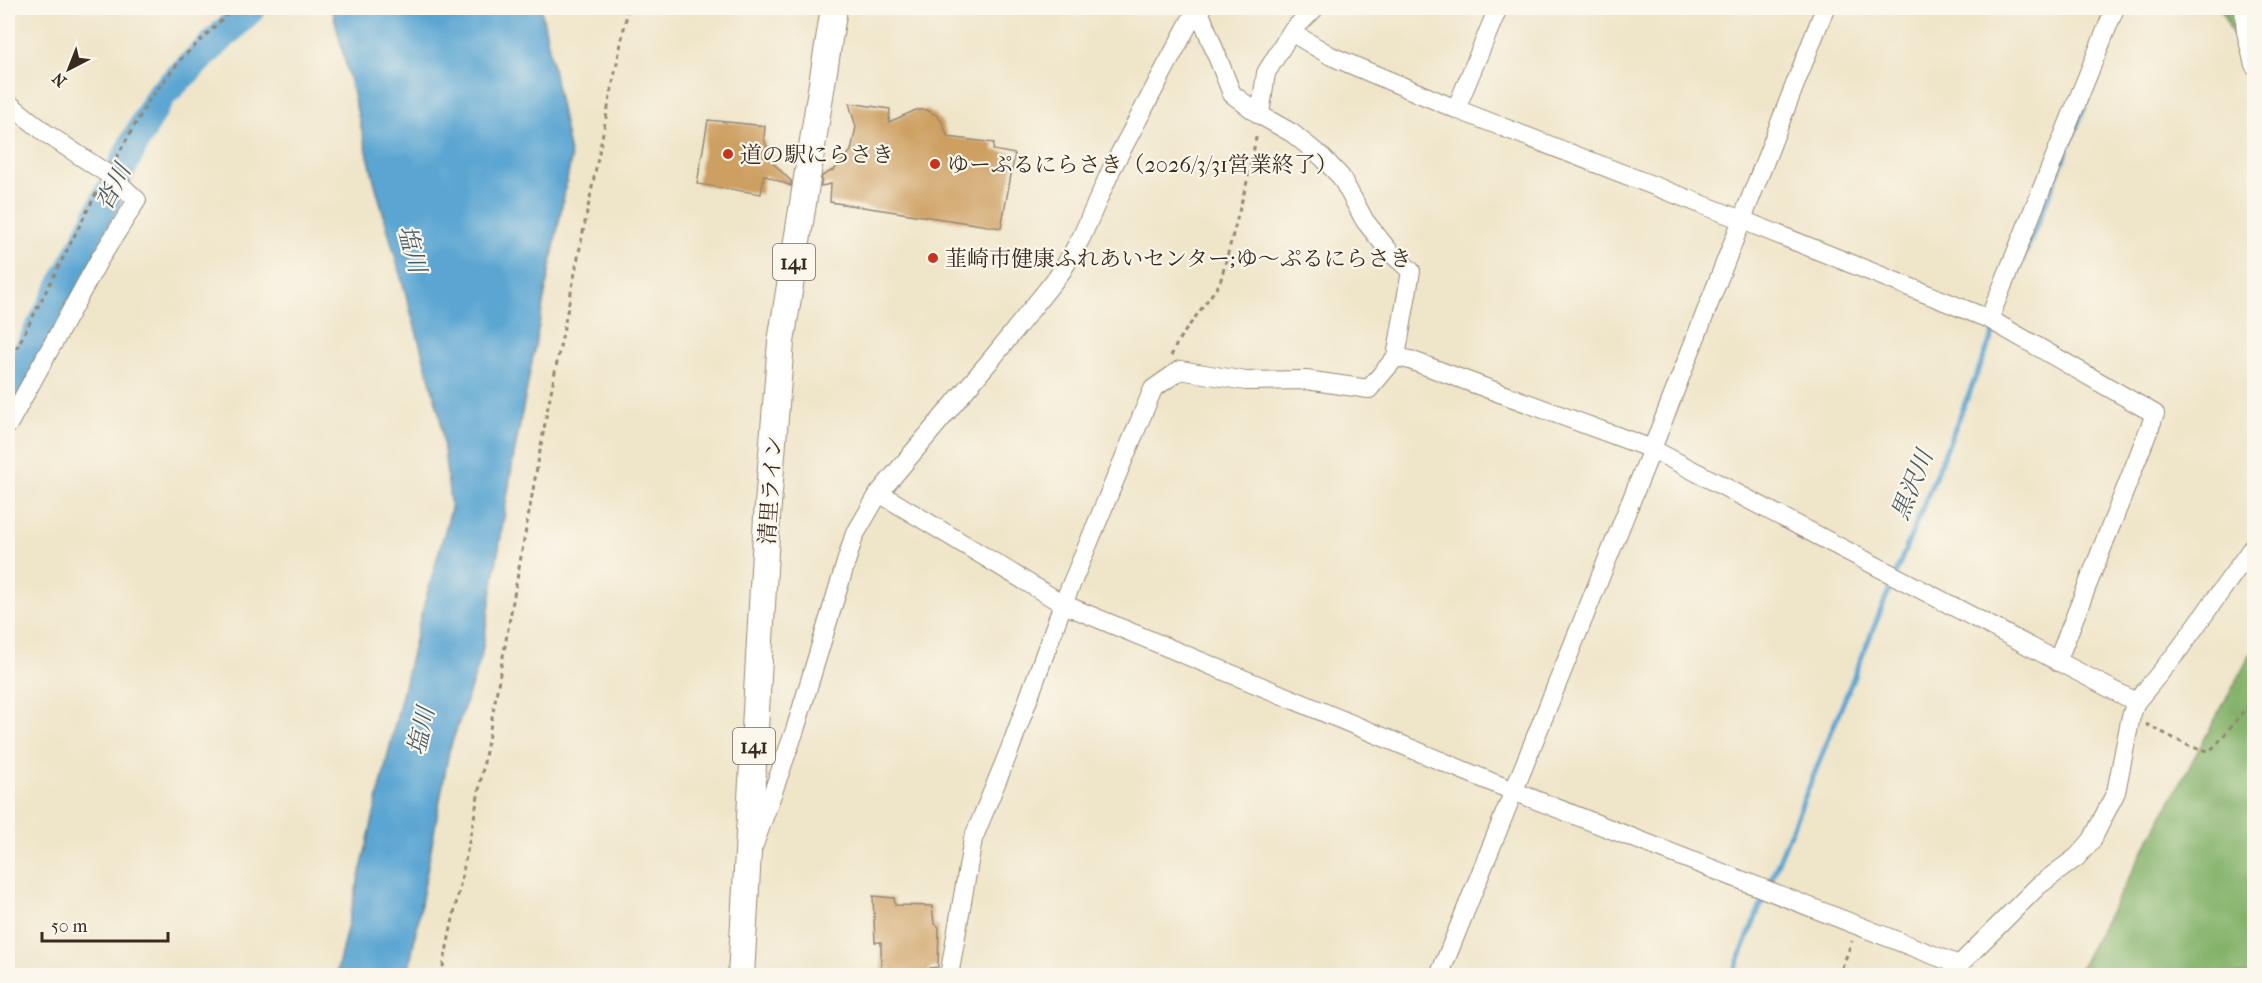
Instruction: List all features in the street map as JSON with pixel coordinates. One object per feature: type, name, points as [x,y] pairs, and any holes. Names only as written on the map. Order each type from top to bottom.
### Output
[{"type":"highway","name":"清里ライン","points":[[741,975],[767,518],[781,342],[834,8]]},
{"type":"street","points":[[748,862],[795,730],[854,536],[879,493],[1062,272],[1081,238],[1117,159],[1197,8]]},
{"type":"street","points":[[949,975],[973,839],[1010,749],[1063,604],[1153,389],[1180,370],[1246,381],[1306,380],[1370,389],[1396,357],[1411,271],[1389,251],[1365,221],[1341,177],[1322,158],[1292,133],[1260,115],[1232,94],[1197,8]]},
{"type":"street","points":[[1260,115],[1266,73],[1291,32],[1315,8]]},
{"type":"street","points":[[1455,109],[1498,8]]},
{"type":"street","points":[[1439,975],[1652,449],[1825,8]]},
{"type":"street","points":[[1989,319],[2115,8]]},
{"type":"street","points":[[2244,8],[2246,32],[2254,65]]},
{"type":"street","points":[[1291,32],[1331,56],[1455,109],[1989,319],[2155,414],[2057,662]]},
{"type":"street","points":[[8,104],[46,134],[112,177],[137,200],[99,260],[8,425]]},
{"type":"street","points":[[1396,357],[1410,360],[1652,449],[2057,662],[2133,709]]},
{"type":"street","points":[[879,493],[1063,604],[1513,791],[1858,926],[1955,970],[2037,886],[2078,857],[2092,840],[2116,792],[2133,709],[2254,545]]},
{"type":"path","points":[[441,975],[474,818],[547,412],[628,8]]},
{"type":"path","points":[[1168,360],[1178,341],[1220,283],[1248,178],[1260,115]]},
{"type":"path","points":[[2133,709],[2191,747],[2209,751],[2254,698]]},
{"type":"path","points":[[1839,975],[1858,926]]},
{"type":"green space","points":[[2220,8],[2254,8],[2254,77]]},
{"type":"green space","points":[[2254,648],[2254,975],[2075,975],[2077,973]]},
{"type":"water","name":"塩川","points":[[332,8],[541,8],[571,159],[514,455],[481,658],[449,751],[408,975],[336,975],[419,623],[451,509],[440,416],[375,184]]},
{"type":"building","name":"ゆーぷるにらさき（2026/3/31営業終了）","points":[[849,103],[890,109],[889,122],[916,110],[927,110],[942,122],[948,137],[994,143],[993,150],[1015,154],[1001,228],[830,202],[831,184],[821,186],[822,176],[835,169],[851,151],[856,127]]},
{"type":"building","name":"道の駅にらさき","points":[[708,120],[765,126],[764,138],[771,161],[791,181],[791,186],[764,175],[761,194],[697,184]]},
{"type":"building","points":[[873,896],[894,898],[895,905],[932,906],[934,923],[939,927],[938,967],[930,968],[929,975],[881,975],[881,942],[875,942]]},
{"type":"waterway","name":"沓川","points":[[8,390],[81,251],[133,145],[161,95],[251,8]]},
{"type":"waterway","name":"黒沢川","points":[[2000,315],[2125,8]]},
{"type":"waterway","name":"黒沢川","points":[[1732,976],[1996,327]]},
{"type":"place","name":"道の駅にらさき","points":[[728,154]]},
{"type":"place","name":"ゆーぷるにらさき（2026/3/31営業終了）","points":[[935,164]]},
{"type":"place","name":"韮崎市健康ふれあいセンター;ゆ～ぷるにらさき","points":[[933,258]]}]
